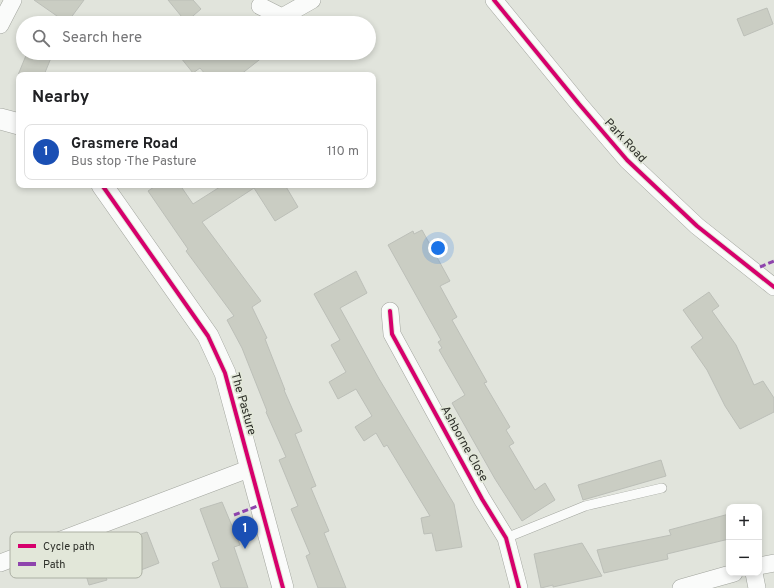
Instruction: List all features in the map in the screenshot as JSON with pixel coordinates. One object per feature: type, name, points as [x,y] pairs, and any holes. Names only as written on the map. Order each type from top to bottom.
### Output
[{"type":"street","points":[[0,25],[13,0]]},
{"type":"street","points":[[288,16],[312,0]]},
{"type":"street","name":"Park Road","points":[[494,0],[627,160],[697,226],[770,279]]},
{"type":"street","points":[[260,6],[276,16]]},
{"type":"street","points":[[0,119],[16,123]]},
{"type":"street","name":"The Pasture","points":[[104,188],[208,336],[225,373],[283,588]]},
{"type":"street","name":"Ashborne Close","points":[[390,311],[392,334],[482,499],[506,538],[518,588]]},
{"type":"street","points":[[82,532],[251,468]]},
{"type":"street","points":[[0,563],[10,559]]},
{"type":"street","points":[[762,565],[774,563]]},
{"type":"street","points":[[681,588],[726,575]]},
{"type":"street","points":[[755,576],[757,588]]},
{"type":"lane","points":[[506,538],[585,506],[662,488]]},
{"type":"building","points":[[34,0],[84,0],[72,16],[57,16]]},
{"type":"building","points":[[168,0],[193,0],[201,9],[193,16],[181,16]]},
{"type":"building","points":[[767,8],[773,24],[744,36],[737,19]]},
{"type":"building","points":[[24,60],[50,60],[45,72],[19,72]]},
{"type":"building","points":[[183,60],[259,60],[244,72],[203,72],[200,68],[192,72]]},
{"type":"building","points":[[152,188],[182,188],[193,204],[218,188],[254,188],[202,222],[261,301],[252,307],[267,338],[265,339],[284,390],[302,431],[295,434],[316,486],[311,488],[329,531],[324,533],[346,588],[318,588],[306,556],[310,554],[291,509],[298,506],[279,460],[286,457],[266,412],[267,411],[242,348],[227,320],[234,316],[186,251],[188,249],[148,191]]},
{"type":"building","points":[[254,188],[287,188],[298,207],[275,221]]},
{"type":"building","points":[[422,230],[450,281],[440,286],[457,317],[452,320],[487,382],[484,383],[510,427],[506,430],[514,443],[509,446],[535,490],[545,483],[555,500],[522,521],[495,479],[452,403],[465,395],[439,350],[442,348],[438,342],[441,340],[388,245],[413,231],[414,234]]},
{"type":"building","points":[[356,271],[367,293],[340,308],[378,377],[454,504],[462,547],[436,551],[432,533],[424,534],[421,518],[430,516],[387,445],[384,447],[376,433],[364,441],[355,427],[372,416],[356,389],[338,399],[329,382],[346,372],[331,345],[340,340],[314,294]]},
{"type":"building","points":[[709,292],[719,306],[712,311],[736,345],[754,385],[763,381],[774,398],[774,412],[740,429],[725,406],[707,370],[691,347],[703,338],[683,310]]},
{"type":"building","points":[[661,460],[666,476],[583,500],[578,485]]},
{"type":"building","points":[[222,502],[240,545],[234,547],[248,588],[221,588],[212,563],[219,560],[200,509]]},
{"type":"building","points":[[726,515],[726,540],[667,554],[668,559],[604,573],[597,550],[671,535],[669,530]]},
{"type":"building","points":[[147,532],[159,563],[142,570],[142,534]]},
{"type":"building","points":[[582,543],[602,576],[553,587],[553,585],[541,588],[534,554]]},
{"type":"building","points":[[87,578],[106,578],[107,580],[89,585]]},
{"type":"marked path","points":[[760,267],[774,261]]},
{"type":"marked path","points":[[234,515],[260,505]]},
{"type":"cycle path","points":[[494,0],[627,160],[697,226],[774,287]]},
{"type":"cycle path","points":[[104,188],[208,336],[225,373],[283,588]]},
{"type":"cycle path","points":[[390,311],[392,334],[482,499],[506,538],[519,588]]},
{"type":"place","name":"Grasmere Road","points":[[245,549]]}]
